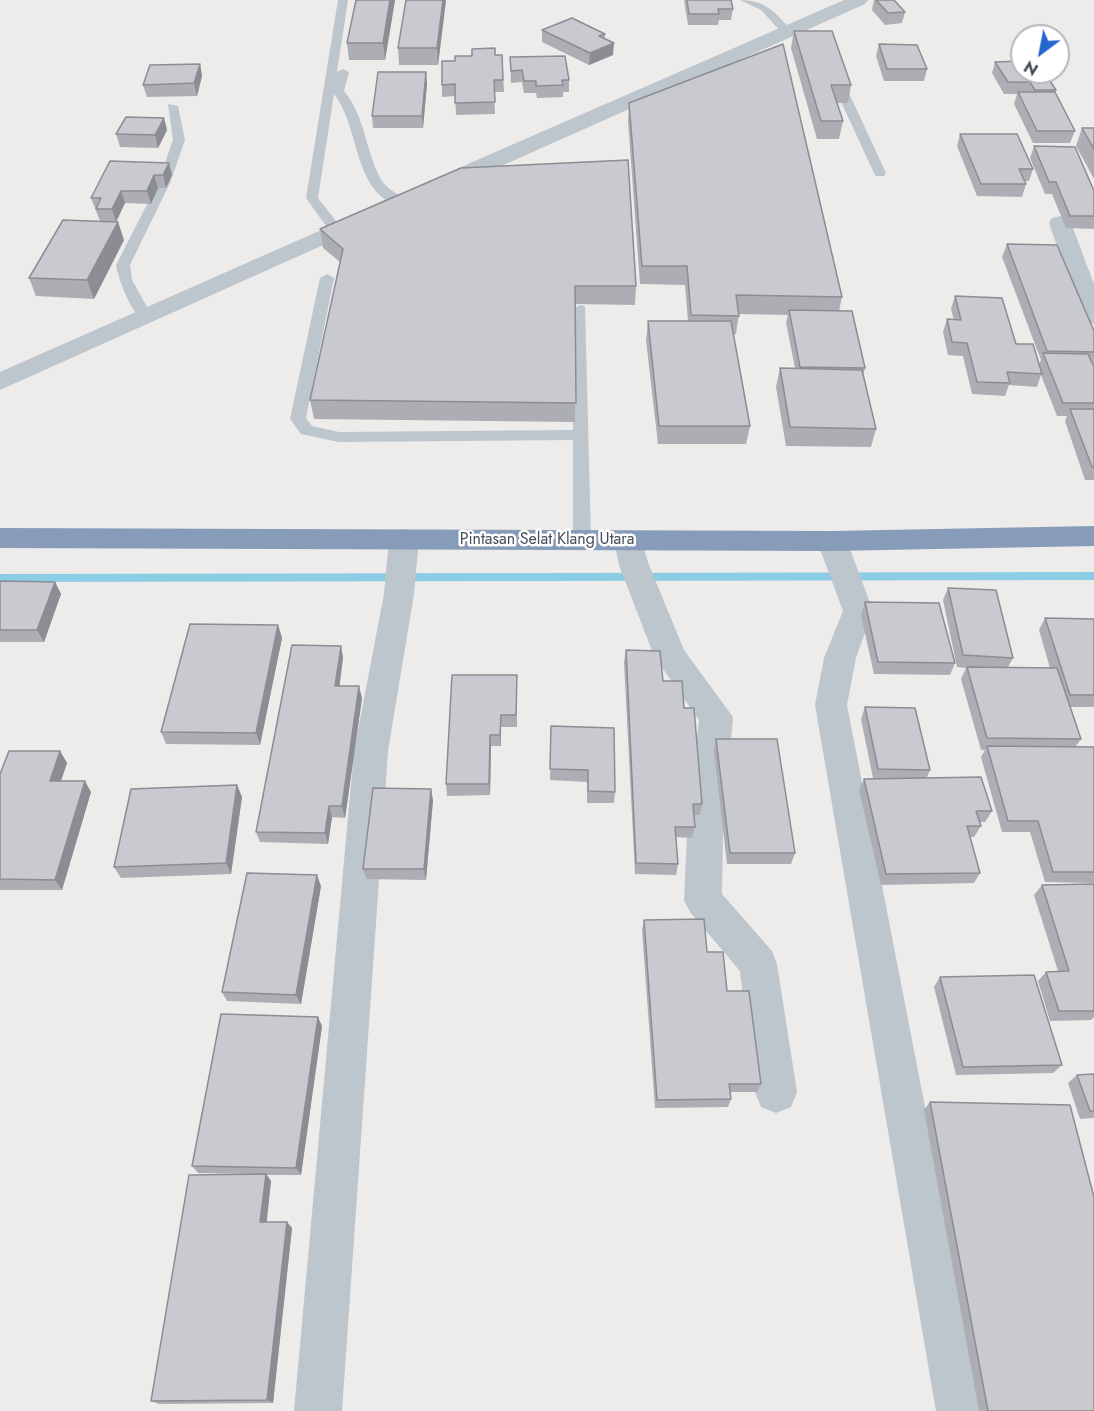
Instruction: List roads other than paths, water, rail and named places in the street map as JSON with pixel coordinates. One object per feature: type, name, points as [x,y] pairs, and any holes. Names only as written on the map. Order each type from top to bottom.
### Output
[{"type":"highway","name":"Pintasan Selat Klang Utara","points":[[0,538],[402,565],[582,540],[632,552],[835,549],[1094,537]]},
{"type":"street","points":[[0,382],[336,230],[397,200],[801,29],[858,0]]},
{"type":"street","points":[[1059,223],[1094,317]]},
{"type":"street","points":[[835,549],[858,611],[840,658],[831,705],[960,1411]]},
{"type":"street","points":[[632,552],[650,608],[670,656],[716,717],[705,835],[703,900],[758,964],[776,1092]]},
{"type":"street","points":[[318,1411],[371,751],[402,565]]},
{"type":"lane","points":[[336,230],[312,198],[343,0]]},
{"type":"lane","points":[[745,0],[765,8],[801,29]]},
{"type":"lane","points":[[346,60],[338,91],[348,104],[372,174],[382,191],[397,200]]},
{"type":"lane","points":[[833,71],[880,173]]},
{"type":"lane","points":[[145,316],[125,280],[123,266],[165,183],[179,140],[172,106]]},
{"type":"lane","points":[[327,278],[298,419],[307,430],[339,437],[581,435]]},
{"type":"lane","points":[[580,309],[582,540]]},
{"type":"waterway","points":[[0,578],[1094,576]]}]
